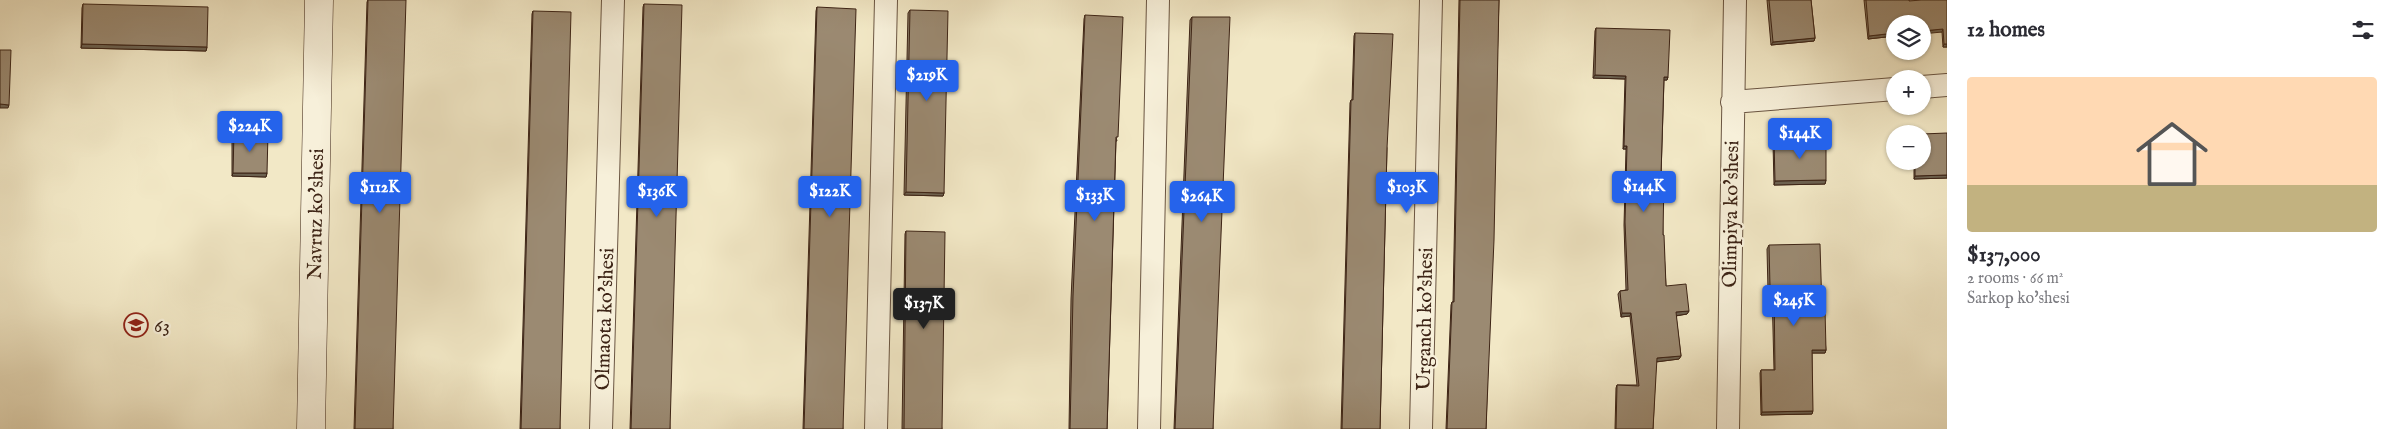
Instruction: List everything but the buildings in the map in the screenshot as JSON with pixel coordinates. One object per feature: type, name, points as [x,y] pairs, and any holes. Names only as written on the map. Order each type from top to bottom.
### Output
[{"type":"street","name":"Navruz ko'shesi","points":[[311,429],[319,0]]},
{"type":"street","name":"Olmaota ko'shesi","points":[[601,429],[613,0]]},
{"type":"street","points":[[876,429],[886,0]]},
{"type":"street","points":[[1148,429],[1158,0]]},
{"type":"street","name":"Urganch ko'shesi","points":[[1421,429],[1431,0]]},
{"type":"street","name":"Olimpiya ko'shesi","points":[[1728,429],[1734,0]]},
{"type":"street","points":[[1931,86],[1947,85]]},
{"type":"street","points":[[1732,102],[1886,90]]},
{"type":"place","name":"63","points":[[136,325]]}]
